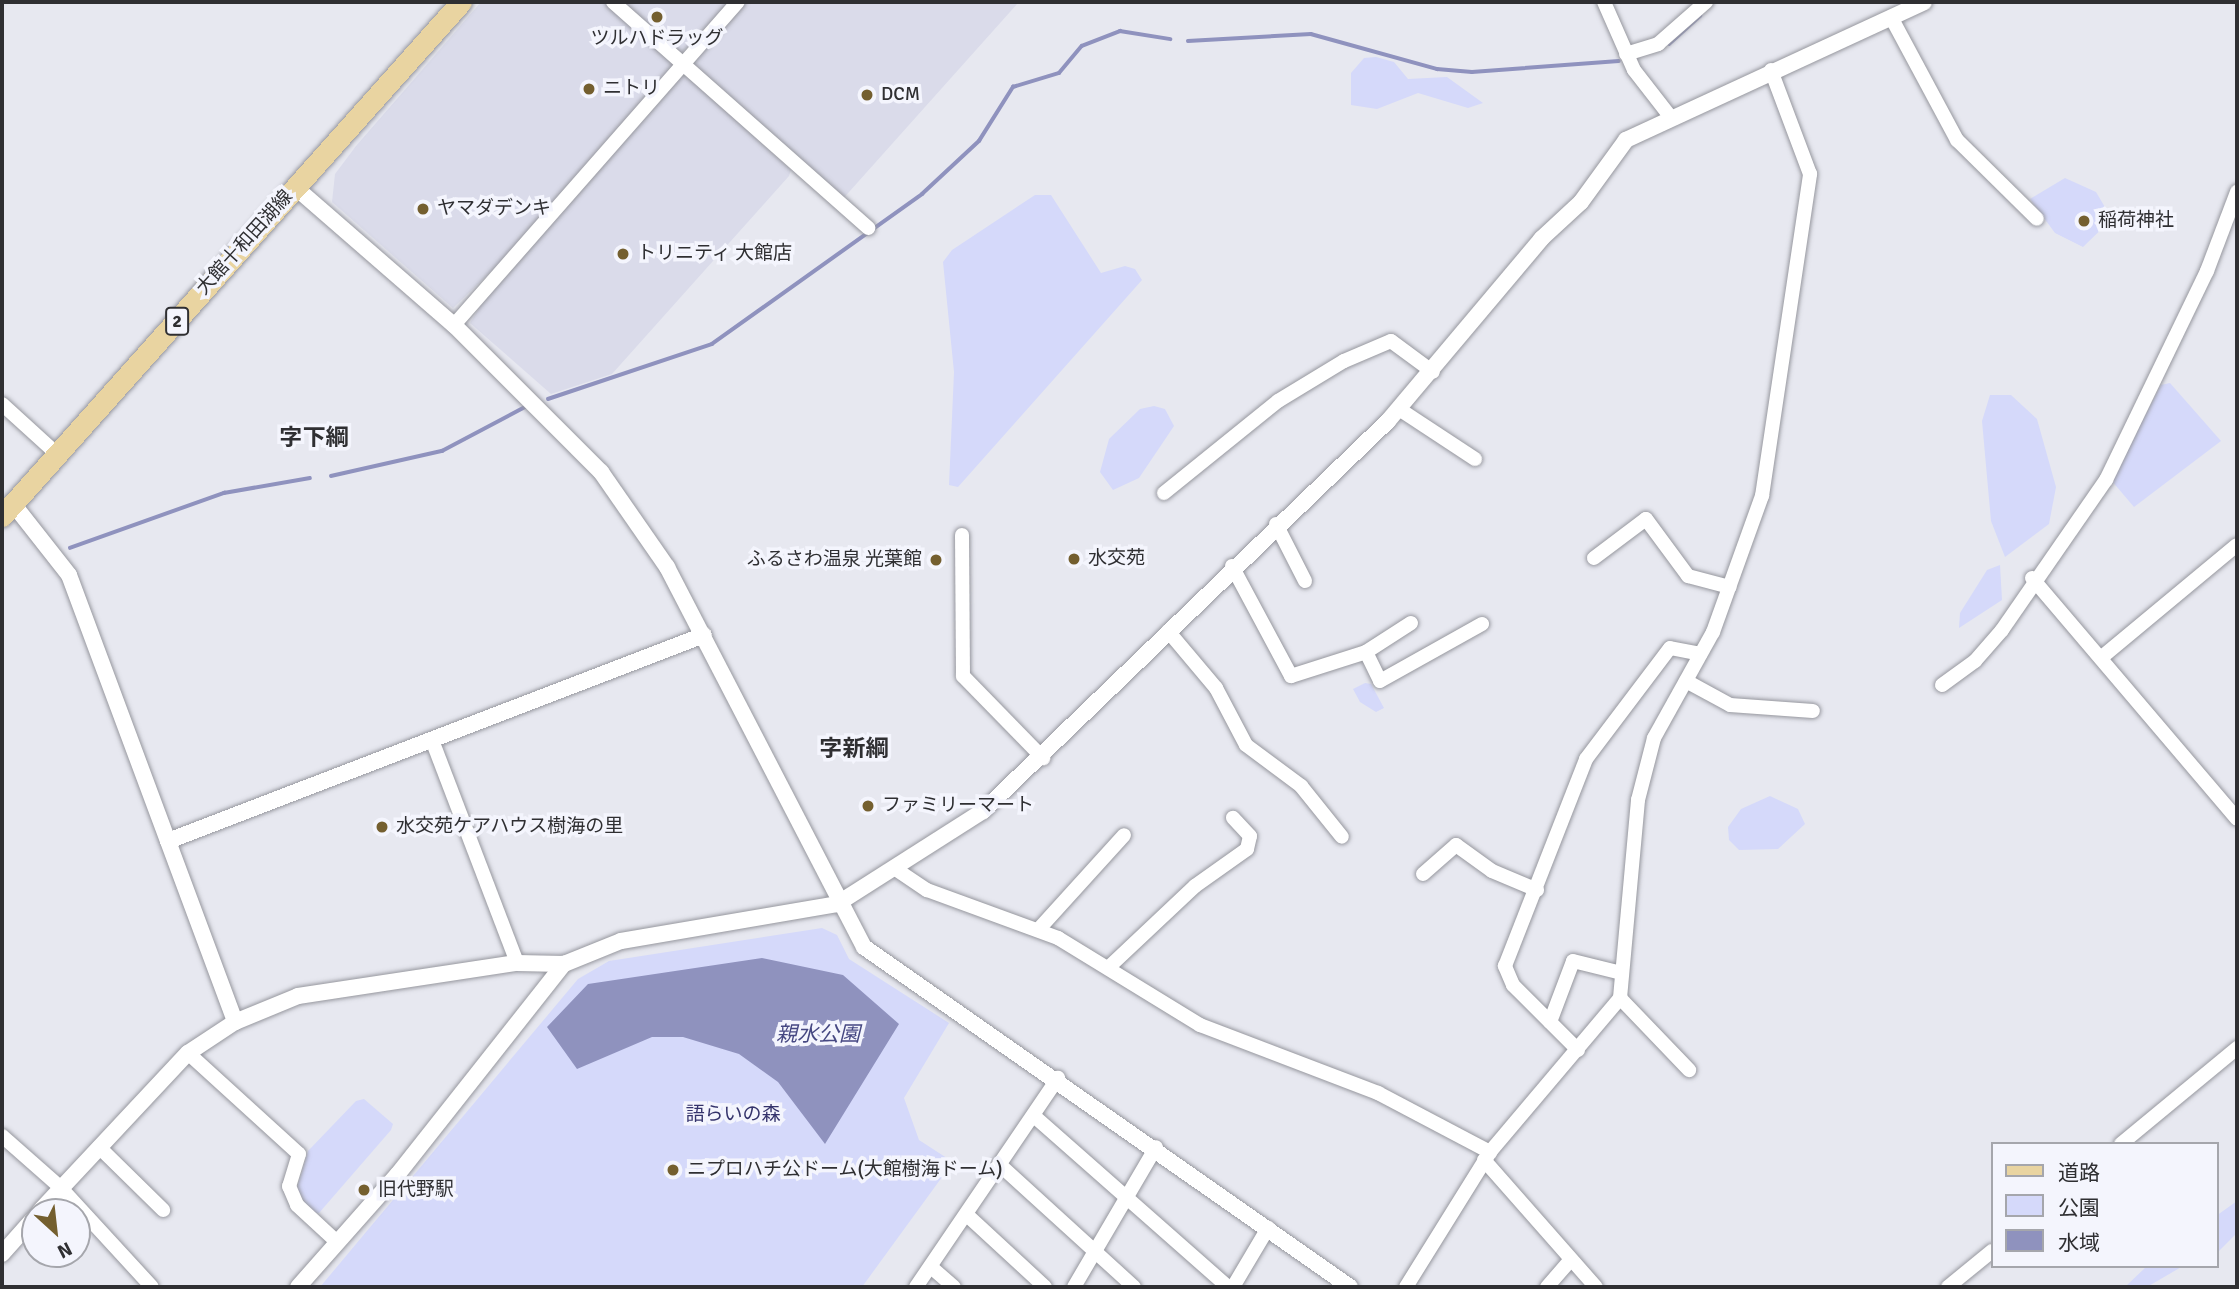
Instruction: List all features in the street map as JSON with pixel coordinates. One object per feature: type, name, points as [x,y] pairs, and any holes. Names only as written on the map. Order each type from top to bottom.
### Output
[{"type":"main road","name":"大館十和田湖線","points":[[8,510],[461,2]]},
{"type":"street","points":[[613,2],[868,228]]},
{"type":"street","points":[[454,325],[738,2]]},
{"type":"street","points":[[1604,2],[1626,54],[1669,115]]},
{"type":"street","points":[[1626,54],[1658,44],[1706,2]]},
{"type":"street","points":[[52,1198],[188,1053],[235,1022],[298,996],[517,963],[564,964],[621,941],[838,904],[897,870],[983,811],[1043,758],[1232,566],[1399,409],[1433,372],[1541,239],[1581,202],[1626,140],[1669,115],[1891,18],[1918,3]]},
{"type":"street","points":[[1891,18],[1957,140],[2037,219]]},
{"type":"street","points":[[1406,1287],[1487,1156],[1620,998],[1638,800],[1654,738],[1700,654],[1730,587],[1762,496],[1810,174],[1771,70]]},
{"type":"street","points":[[295,187],[454,325],[601,472],[704,635],[838,904],[864,947],[1058,1078],[1349,1287]]},
{"type":"street","points":[[1941,685],[1975,662],[2002,630],[2032,578],[2106,480],[2207,271],[2237,192]]},
{"type":"street","points":[[1164,493],[1278,401],[1344,361],[1391,341],[1433,372]]},
{"type":"street","points":[[2,404],[58,455]]},
{"type":"street","points":[[1399,409],[1475,459]]},
{"type":"street","points":[[8,510],[69,575],[235,1022]]},
{"type":"street","points":[[1594,558],[1646,519],[1688,576],[1730,587]]},
{"type":"street","points":[[1276,524],[1305,581]]},
{"type":"street","points":[[962,535],[963,676],[1043,758]]},
{"type":"street","points":[[2102,657],[2237,545]]},
{"type":"street","points":[[1232,566],[1291,676],[1366,652],[1411,623]]},
{"type":"street","points":[[2032,578],[2102,657],[2237,819]]},
{"type":"street","points":[[1366,652],[1380,681],[1482,624]]},
{"type":"street","points":[[1168,631],[1216,688],[1246,745],[1301,786],[1342,837]]},
{"type":"street","points":[[168,841],[704,635]]},
{"type":"street","points":[[1578,1049],[1513,985],[1505,966],[1537,890],[1586,759],[1605,730],[1670,648],[1700,654]]},
{"type":"street","points":[[1686,681],[1730,705],[1813,711]]},
{"type":"street","points":[[432,740],[517,963]]},
{"type":"street","points":[[1109,967],[1195,886],[1247,849],[1250,836],[1233,818]]},
{"type":"street","points":[[1038,930],[1124,835]]},
{"type":"street","points":[[1423,874],[1456,845],[1492,871],[1537,890]]},
{"type":"street","points":[[897,870],[927,890],[1038,930],[1109,967],[1200,1025],[1378,1093],[1487,1156],[1570,1261],[1596,1287]]},
{"type":"street","points":[[1550,1022],[1573,961],[1622,972]]},
{"type":"street","points":[[298,1287],[564,964]]},
{"type":"street","points":[[1620,998],[1689,1070]]},
{"type":"street","points":[[2124,1142],[2237,1048]]},
{"type":"street","points":[[188,1053],[299,1154],[289,1186],[297,1205],[337,1242]]},
{"type":"street","points":[[916,1287],[1058,1078]]},
{"type":"street","points":[[1034,1116],[1124,1201],[1231,1287],[1268,1228]]},
{"type":"street","points":[[2,1136],[61,1188],[152,1287]]},
{"type":"street","points":[[99,1147],[163,1210]]},
{"type":"street","points":[[1074,1287],[1156,1147]]},
{"type":"street","points":[[1000,1165],[1134,1287]]},
{"type":"street","points":[[967,1215],[1045,1287]]},
{"type":"street","points":[[4,1250],[21,1232]]},
{"type":"street","points":[[1948,1287],[1990,1253]]},
{"type":"street","points":[[1547,1287],[1570,1261]]},
{"type":"street","points":[[931,1267],[954,1287]]},
{"type":"shaded area","points":[[481,2],[604,2],[674,65],[506,257],[453,308],[332,202],[335,174],[356,146]]},
{"type":"shaded area","points":[[620,2],[732,2],[680,54]]},
{"type":"shaded area","points":[[744,2],[1019,2],[841,201],[689,64]]},
{"type":"shaded area","points":[[683,71],[791,170],[789,176],[612,374],[551,394],[470,323],[486,297]]},
{"type":"green space","points":[[1376,57],[1394,62],[1408,79],[1447,77],[1483,103],[1468,108],[1418,93],[1377,109],[1351,105],[1351,73],[1364,58]]},
{"type":"green space","points":[[2065,178],[2096,192],[2112,219],[2083,247],[2055,233],[2030,199]]},
{"type":"green space","points":[[1035,195],[1051,195],[1101,273],[1125,266],[1135,269],[1142,280],[958,487],[949,485],[954,372],[943,262],[952,250]]},
{"type":"green space","points":[[2170,383],[2221,441],[2134,507],[2111,480],[2161,385]]},
{"type":"green space","points":[[1990,395],[2011,395],[2037,419],[2056,487],[2049,524],[2005,557],[1991,521],[1982,421]]},
{"type":"green space","points":[[1154,406],[1165,409],[1174,426],[1139,478],[1113,490],[1100,472],[1109,439],[1140,409]]},
{"type":"green space","points":[[2000,565],[2002,600],[1959,628],[1960,613],[1987,570]]},
{"type":"green space","points":[[1365,683],[1371,684],[1384,708],[1376,712],[1360,702],[1353,689]]},
{"type":"green space","points":[[1770,796],[1798,809],[1805,824],[1778,849],[1739,850],[1729,840],[1728,827],[1741,809]]},
{"type":"green space","name":"語らいの森","points":[[822,928],[837,935],[849,959],[949,1023],[904,1098],[919,1140],[953,1162],[862,1287],[320,1287],[578,979],[609,961]]},
{"type":"green space","points":[[364,1099],[393,1124],[391,1130],[319,1213],[310,1213],[297,1188],[308,1151],[356,1101]]},
{"type":"green space","points":[[2237,1201],[2237,1233],[2218,1252],[2218,1215]]},
{"type":"green space","points":[[2145,1268],[2180,1268],[2147,1287],[2125,1287]]},
{"type":"water","name":"親水公園","points":[[762,958],[843,975],[899,1024],[825,1144],[778,1082],[739,1054],[683,1037],[652,1037],[577,1069],[547,1027],[588,984]]},
{"type":"waterway","points":[[1669,44],[1700,16]]},
{"type":"waterway","points":[[548,399],[712,344],[922,194],[979,141],[1013,87],[1059,73],[1082,46],[1120,31],[1170,39]]},
{"type":"waterway","points":[[1188,41],[1311,34],[1437,69],[1472,72],[1619,61]]},
{"type":"waterway","points":[[331,476],[442,451],[525,407]]},
{"type":"waterway","points":[[70,548],[224,493],[310,478]]},
{"type":"place","name":"ツルハドラッグ","points":[[657,17]]},
{"type":"place","name":"ニトリ","points":[[589,89]]},
{"type":"place","name":"DCM","points":[[867,95]]},
{"type":"place","name":"ヤマダデンキ","points":[[423,209]]},
{"type":"place","name":"稲荷神社","points":[[2084,221]]},
{"type":"place","name":"トリニティ 大館店","points":[[623,254]]},
{"type":"place","name":"水交苑","points":[[1074,559]]},
{"type":"place","name":"ふるさわ温泉 光葉館","points":[[936,560]]},
{"type":"place","name":"ファミリーマート","points":[[868,806]]},
{"type":"place","name":"水交苑ケアハウス樹海の里","points":[[382,827]]},
{"type":"place","name":"ニプロハチ公ドーム(大館樹海ドーム)","points":[[673,1170]]},
{"type":"place","name":"旧代野駅","points":[[364,1190]]},
{"type":"district","name":"字下綱","points":[[314,438]]},
{"type":"district","name":"字新綱","points":[[854,749]]}]
